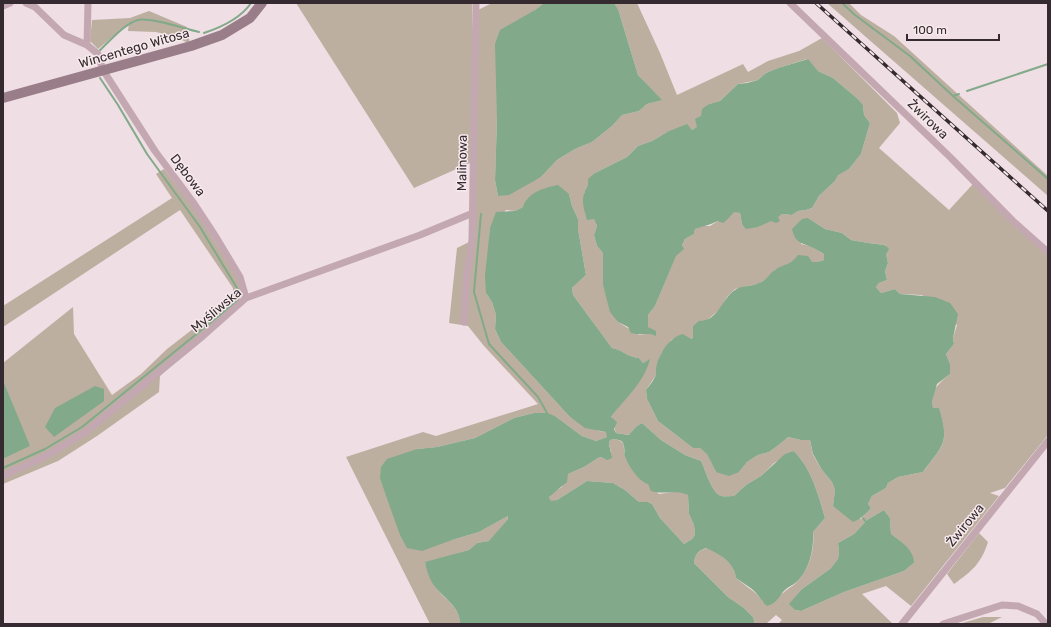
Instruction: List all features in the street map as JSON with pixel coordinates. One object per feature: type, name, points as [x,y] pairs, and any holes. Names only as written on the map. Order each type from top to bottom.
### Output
[{"type":"street","points":[[3,6],[10,3]]},
{"type":"street","points":[[26,3],[35,7],[64,35],[87,45],[88,3]]},
{"type":"street","name":"Wincentego Witosa","points":[[3,98],[191,46],[222,35],[250,18],[262,3]]},
{"type":"street","name":"Malinowa","points":[[464,322],[467,274],[472,240],[476,3]]},
{"type":"street","name":"Żwirowa","points":[[790,3],[950,157],[1013,221],[1048,252]]},
{"type":"street","name":"Dębowa","points":[[87,45],[98,54],[103,70],[155,152],[193,202],[216,236],[240,277],[246,298]]},
{"type":"street","name":"Myśliwska","points":[[3,476],[46,456],[86,432],[203,336],[246,298],[420,235],[473,213]]},
{"type":"street","name":"Żwirowa","points":[[902,624],[1048,441]]},
{"type":"street","points":[[943,624],[1002,605],[1018,606],[1037,614],[1046,624]]},
{"type":"shaded area","points":[[296,3],[472,3],[472,162],[414,188]]},
{"type":"shaded area","points":[[492,3],[544,3],[535,10],[497,119],[495,180],[498,196],[541,177],[557,160],[575,149],[592,142],[612,126],[622,115],[639,111],[647,104],[661,100],[638,75],[618,9],[614,3],[637,3],[677,95],[743,64],[748,72],[768,61],[799,51],[822,38],[897,113],[900,123],[879,148],[949,210],[973,184],[1010,222],[1048,256],[1048,435],[1005,488],[990,493],[999,496],[911,606],[886,586],[862,594],[893,624],[778,624],[782,620],[776,615],[766,624],[755,624],[753,617],[744,608],[728,597],[694,563],[695,557],[698,553],[707,548],[726,559],[733,567],[736,578],[754,592],[763,602],[781,594],[795,584],[804,573],[812,553],[813,532],[825,518],[817,491],[810,474],[794,451],[774,463],[761,476],[746,485],[734,496],[721,496],[714,490],[701,461],[685,455],[661,440],[642,423],[637,426],[630,435],[616,433],[611,417],[649,360],[643,363],[639,358],[612,348],[573,295],[572,288],[586,275],[578,229],[578,219],[572,206],[569,194],[523,207],[515,211],[506,210],[490,228],[486,293],[492,302],[496,315],[495,329],[501,342],[569,416],[599,431],[607,432],[607,437],[596,441],[582,436],[555,416],[534,413],[514,418],[475,438],[437,447],[417,449],[380,479],[385,492],[452,540],[479,532],[508,516],[508,519],[490,541],[477,543],[469,550],[425,563],[435,586],[458,613],[460,624],[430,624],[346,457],[423,432],[436,436],[538,404],[484,346],[468,326],[449,323],[457,248],[473,240],[478,10]],"holes":[[[807,59],[818,71],[833,78],[863,105],[864,115],[870,123],[861,154],[849,169],[838,174],[835,181],[819,196],[812,208],[798,211],[792,215],[782,214],[758,227],[742,224],[740,213],[733,211],[728,219],[718,221],[710,226],[701,226],[695,229],[694,234],[685,239],[682,245],[683,249],[676,255],[655,306],[648,315],[648,327],[651,333],[639,335],[618,322],[603,285],[603,253],[597,246],[594,235],[597,226],[584,193],[589,187],[595,173],[627,157],[638,146],[652,141],[667,132],[692,130],[698,127],[701,116],[709,104],[720,101],[738,84],[758,80],[766,73]],[[808,218],[825,229],[842,233],[851,240],[886,245],[888,263],[885,271],[887,280],[879,283],[876,287],[881,293],[895,289],[900,294],[922,295],[957,325],[953,338],[954,344],[946,354],[950,364],[950,374],[938,385],[933,392],[932,397],[933,408],[939,409],[942,420],[944,429],[943,443],[923,472],[898,477],[888,483],[886,488],[872,496],[868,504],[871,508],[861,519],[833,506],[835,490],[832,482],[822,470],[813,455],[810,440],[801,440],[788,437],[769,452],[758,455],[747,462],[739,472],[716,472],[707,453],[700,448],[693,448],[658,421],[647,399],[646,390],[656,375],[661,354],[672,339],[691,339],[706,321],[720,309],[727,297],[735,289],[758,284],[769,277],[775,270],[793,262],[817,262],[824,260],[824,254],[810,246],[801,244]],[[884,510],[890,518],[891,534],[906,546],[913,558],[914,563],[904,571],[844,592],[801,611],[795,610],[790,604],[802,589],[830,569],[838,559],[838,543],[854,534],[867,520]]]},
{"type":"shaded area","points":[[544,3],[614,3],[618,9],[638,75],[662,100],[647,104],[639,111],[622,115],[612,126],[592,142],[575,149],[557,160],[541,177],[509,195],[498,196],[495,180],[497,119],[495,44],[500,30],[535,10]]},
{"type":"shaded area","points":[[827,3],[849,3],[861,15],[894,36],[1048,176],[1048,196]]},
{"type":"shaded area","points":[[149,11],[187,27],[190,44],[176,37],[156,32],[128,31],[129,23],[98,49],[90,41],[92,20],[130,18]]},
{"type":"shaded area","points":[[808,59],[818,71],[833,78],[863,105],[864,115],[870,123],[861,154],[849,169],[838,175],[835,181],[819,196],[812,208],[798,211],[792,215],[782,214],[778,217],[780,221],[776,223],[771,221],[758,227],[746,229],[742,224],[740,213],[734,212],[723,223],[718,221],[695,229],[694,234],[685,239],[682,245],[684,249],[676,256],[655,306],[648,315],[648,327],[656,331],[656,336],[650,334],[631,333],[628,327],[618,322],[610,312],[603,285],[603,253],[597,246],[594,235],[597,226],[594,219],[587,220],[584,207],[583,197],[588,186],[588,179],[595,173],[627,157],[638,146],[652,141],[667,132],[687,124],[692,130],[697,127],[695,119],[701,116],[702,109],[709,104],[720,101],[738,84],[758,80],[766,73]]},
{"type":"shaded area","points":[[164,169],[191,204],[238,278],[242,293],[239,301],[160,376],[159,392],[97,436],[58,461],[3,484],[3,459],[29,446],[3,380],[3,363],[73,307],[74,334],[112,395],[141,374],[167,349],[233,298],[233,288],[180,210],[3,327],[3,306],[172,198],[156,174]]},
{"type":"shaded area","points":[[558,185],[569,194],[572,206],[578,219],[578,229],[586,275],[572,288],[573,295],[612,348],[639,358],[643,363],[650,359],[639,383],[611,417],[617,422],[614,429],[616,433],[629,435],[642,423],[661,440],[685,455],[701,461],[714,490],[721,496],[734,496],[746,485],[761,476],[785,454],[794,451],[810,474],[825,518],[813,532],[813,546],[810,561],[803,574],[794,584],[783,592],[774,603],[767,606],[752,589],[736,578],[735,572],[726,559],[716,553],[706,548],[699,552],[695,557],[694,563],[728,597],[744,608],[753,617],[755,624],[460,624],[458,613],[455,608],[432,582],[425,562],[469,550],[477,543],[489,541],[508,519],[508,516],[479,532],[422,551],[407,548],[400,535],[380,479],[381,467],[387,459],[417,449],[437,447],[475,438],[514,418],[534,413],[547,413],[555,416],[582,436],[596,441],[607,437],[606,432],[585,428],[569,416],[501,342],[495,329],[496,315],[492,302],[486,293],[485,276],[490,228],[496,212],[515,211],[523,207],[525,202],[533,194],[542,189]],"holes":[[[615,439],[622,442],[628,464],[637,476],[648,484],[651,491],[679,492],[688,495],[689,514],[694,525],[695,535],[692,539],[684,544],[660,518],[652,504],[648,502],[639,502],[625,490],[613,483],[587,481],[557,500],[551,501],[549,497],[567,482],[568,474],[584,467],[598,458],[602,457],[607,460],[612,458],[609,444],[610,440]]]},
{"type":"shaded area","points":[[808,218],[825,229],[842,233],[851,240],[885,245],[889,249],[886,254],[888,263],[885,271],[887,280],[879,283],[876,287],[881,293],[895,289],[900,294],[935,297],[950,303],[958,314],[953,338],[954,344],[946,354],[950,364],[950,374],[937,384],[932,401],[933,408],[939,408],[944,429],[943,443],[940,449],[923,472],[898,477],[888,483],[886,488],[872,496],[868,504],[871,508],[858,520],[853,522],[833,506],[835,490],[832,482],[822,470],[813,454],[810,440],[801,440],[788,437],[769,452],[758,455],[747,462],[739,472],[729,476],[716,472],[707,454],[700,448],[693,448],[658,421],[647,399],[646,390],[656,374],[656,366],[659,359],[670,341],[683,334],[691,339],[693,337],[693,326],[699,321],[706,320],[715,314],[730,294],[737,288],[762,282],[775,270],[790,263],[798,255],[808,256],[812,262],[824,260],[824,254],[800,242],[796,239],[793,233],[792,229],[802,219]]},
{"type":"shaded area","points":[[3,380],[30,446],[3,459]]},
{"type":"shaded area","points":[[95,386],[104,389],[104,401],[54,437],[45,427],[55,408]]},
{"type":"shaded area","points":[[615,439],[622,442],[625,453],[632,466],[659,494],[681,491],[688,495],[689,514],[694,525],[695,535],[692,539],[684,544],[660,518],[652,504],[648,502],[639,502],[625,490],[613,483],[587,481],[557,500],[551,502],[549,497],[562,487],[568,474],[611,452],[609,444],[610,440]]},
{"type":"shaded area","points":[[884,510],[890,518],[891,534],[903,543],[909,550],[912,554],[914,563],[904,571],[844,592],[801,611],[795,610],[789,604],[802,589],[830,569],[838,559],[838,543],[854,534],[867,520]]},
{"type":"shaded area","points":[[979,533],[988,542],[985,550],[979,562],[971,571],[954,584],[947,574]]},
{"type":"shaded area","points":[[983,617],[1002,617],[988,624],[959,624]]},
{"type":"waterway","points":[[204,33],[218,28],[236,18],[251,3]]},
{"type":"waterway","points":[[842,3],[855,15],[910,56],[953,96],[1048,179]]},
{"type":"waterway","points":[[99,51],[128,25],[138,20],[151,20],[199,32]]},
{"type":"waterway","points":[[967,91],[1048,64]]},
{"type":"waterway","points":[[3,468],[45,449],[82,427],[237,301],[240,293],[200,227],[147,154],[100,78]]},
{"type":"waterway","points":[[953,96],[959,94]]},
{"type":"waterway","points":[[481,214],[474,292],[489,344],[538,397],[547,413]]},
{"type":"waterway","points":[[863,518],[866,522]]},
{"type":"railway","points":[[816,3],[1048,211]]}]
